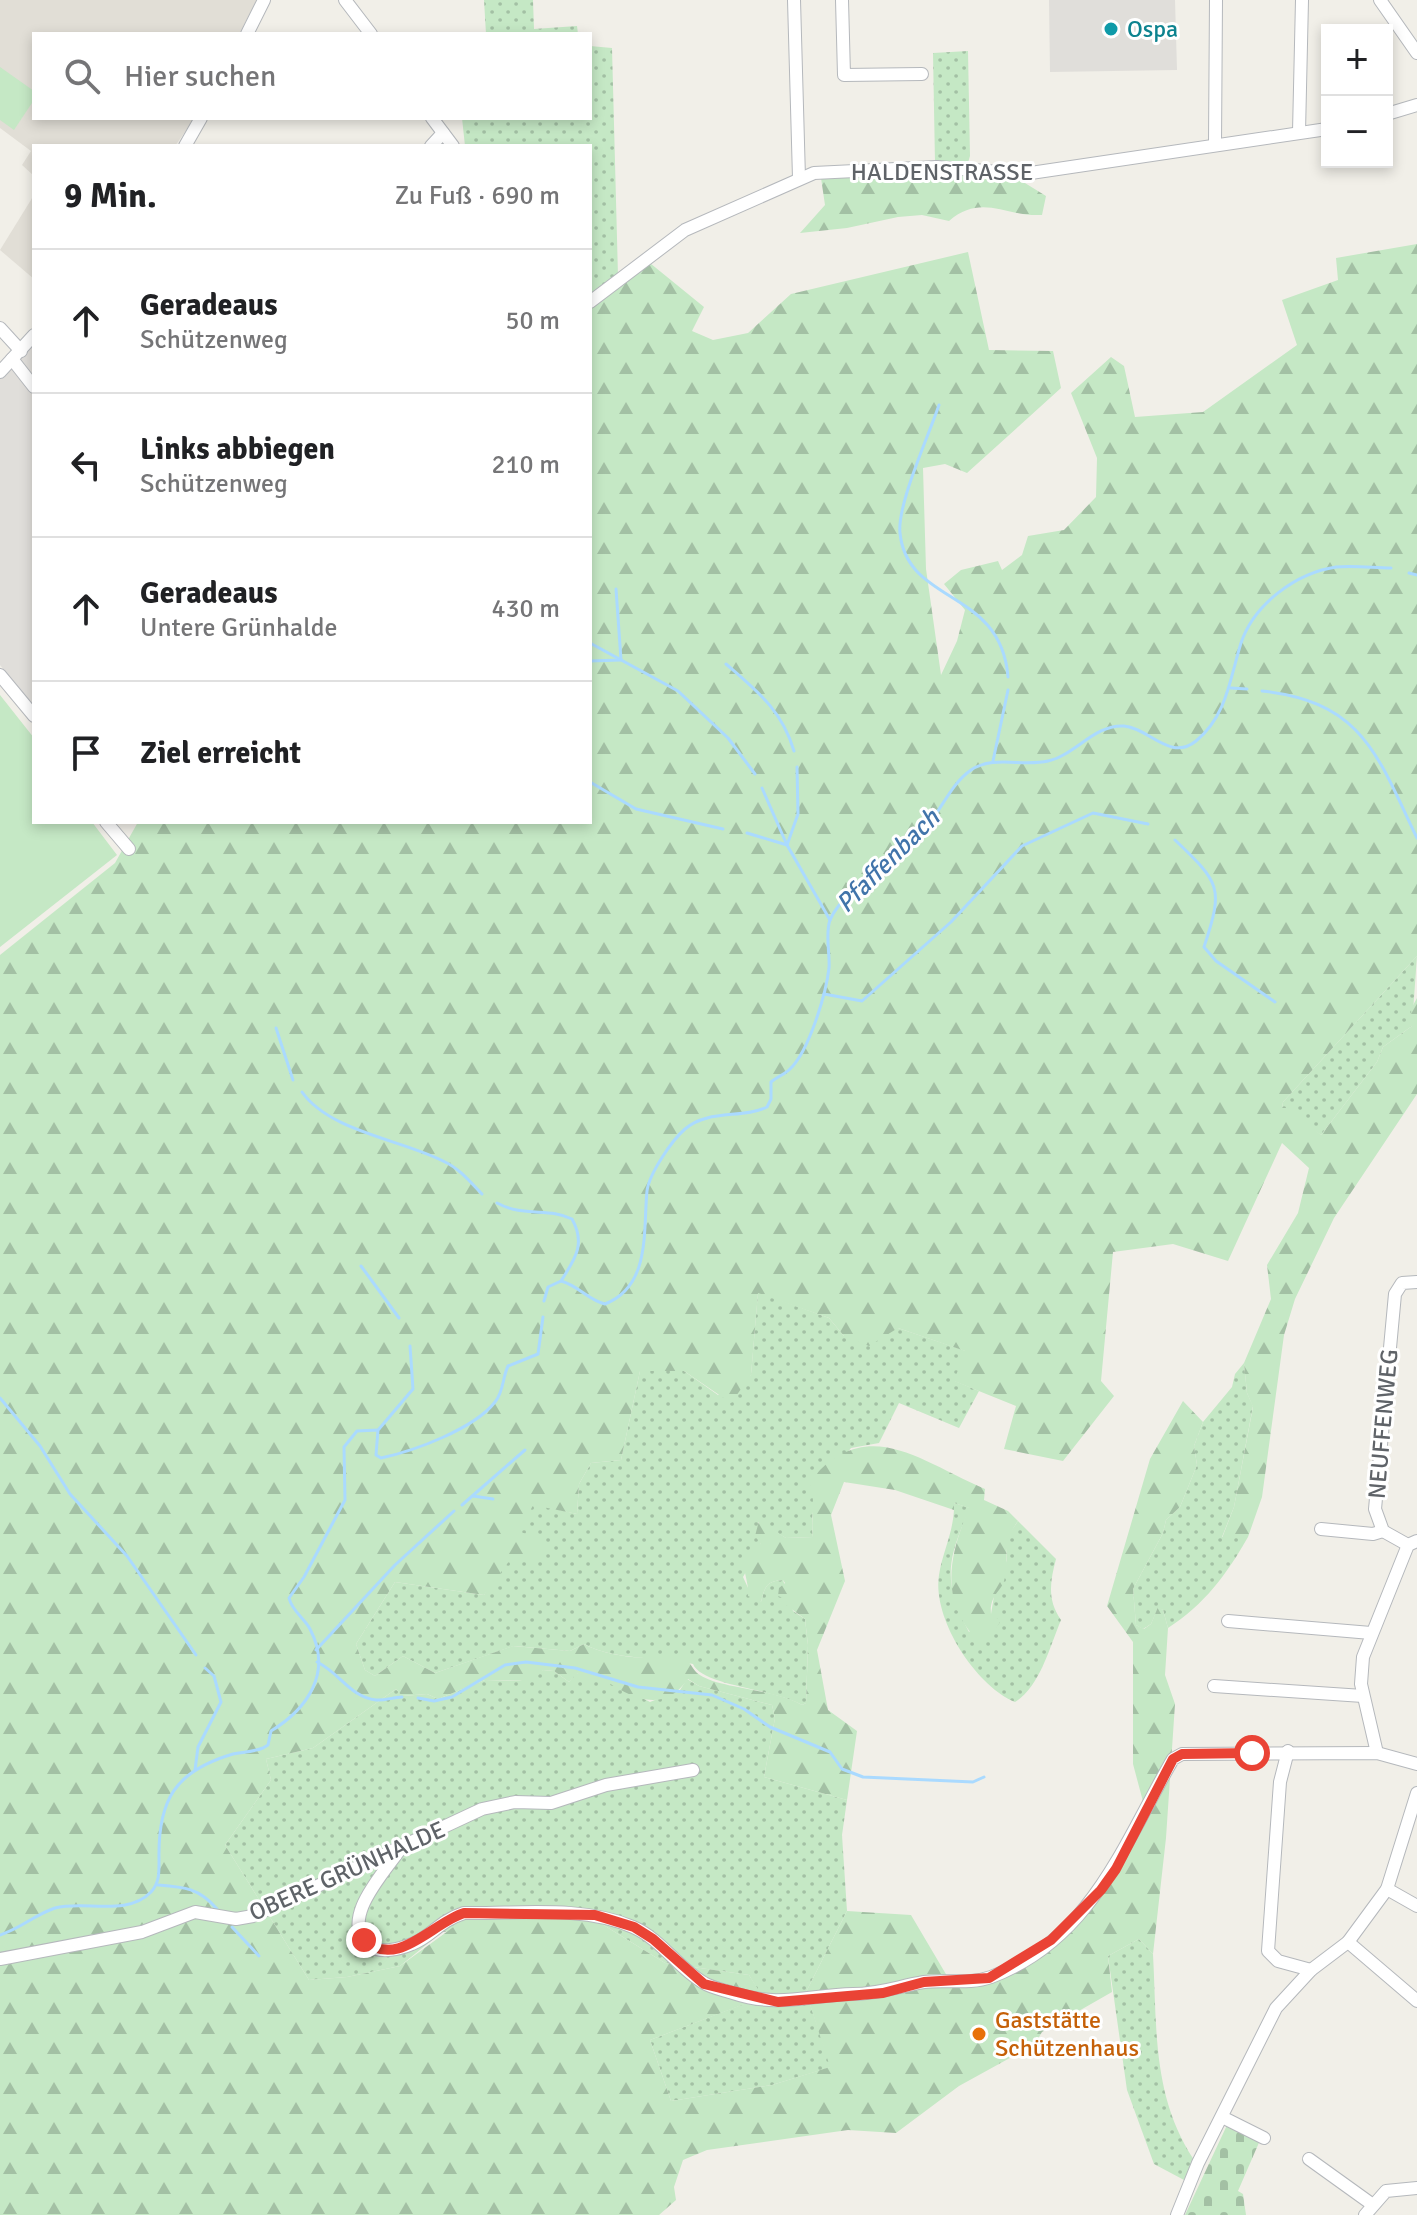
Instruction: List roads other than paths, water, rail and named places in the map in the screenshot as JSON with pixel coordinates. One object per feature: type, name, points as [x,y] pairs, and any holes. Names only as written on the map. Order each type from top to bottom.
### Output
[{"type":"street","points":[[248,32],[264,0]]},
{"type":"street","points":[[345,0],[369,32]]},
{"type":"street","points":[[794,0],[799,178]]},
{"type":"street","points":[[842,0],[844,75],[922,74]]},
{"type":"street","points":[[1215,143],[1216,0]]},
{"type":"street","points":[[1299,132],[1302,0]]},
{"type":"street","points":[[1380,0],[1417,53]]},
{"type":"street","points":[[1393,112],[1417,105]]},
{"type":"street","points":[[186,144],[200,120]]},
{"type":"street","points":[[433,120],[451,144]]},
{"type":"street","name":"HALDENSTRASSE","points":[[592,300],[685,230],[759,200],[814,173],[937,167],[1024,174],[1137,159],[1215,143],[1321,130]]},
{"type":"street","points":[[433,144],[443,133]]},
{"type":"street","points":[[0,328],[32,383]]},
{"type":"street","points":[[0,372],[32,337]]},
{"type":"street","points":[[0,675],[32,714]]},
{"type":"street","points":[[108,824],[129,849]]},
{"type":"street","name":"NEUFFENWEG","points":[[1412,1543],[1383,1531],[1375,1509],[1398,1287],[1407,1281],[1417,1282]]},
{"type":"street","points":[[1321,1529],[1373,1534],[1383,1531]]},
{"type":"street","points":[[1377,1753],[1363,1696],[1363,1657],[1412,1543]]},
{"type":"street","points":[[1228,1621],[1371,1633]]},
{"type":"street","points":[[1214,1686],[1363,1696]]},
{"type":"street","points":[[1288,1751],[1280,1782],[1268,1951],[1278,1961],[1311,1970]]},
{"type":"street","points":[[403,1845],[372,1889],[357,1918],[361,1935],[373,1948],[386,1950],[408,1946],[447,1918],[464,1913],[595,1915],[643,1933],[704,1984],[778,2002],[883,1993],[924,1982],[969,1982],[989,1978],[1023,1960],[1051,1940],[1101,1890],[1116,1869],[1173,1759],[1182,1754],[1288,1751],[1377,1753],[1417,1764]]},
{"type":"street","name":"OBERE GRÜNHALDE","points":[[0,1959],[142,1932],[195,1912],[236,1919],[253,1916],[482,1809],[515,1802],[551,1803],[606,1785],[693,1770]]},
{"type":"street","points":[[1177,2215],[1276,2008],[1311,1970],[1348,1942],[1366,1923],[1387,1889],[1417,1793]]},
{"type":"street","points":[[1387,1889],[1417,1906]]},
{"type":"street","points":[[1348,1942],[1417,2001]]},
{"type":"street","points":[[1222,2117],[1264,2138]]},
{"type":"street","points":[[1309,2159],[1369,2210],[1386,2191],[1417,2188]]},
{"type":"waterway","points":[[939,405],[908,488],[900,533],[906,556],[919,573],[973,611],[989,627],[1002,648],[1008,677]]},
{"type":"waterway","name":"Pfaffenbach","points":[[544,1301],[548,1287],[561,1281],[605,1304],[620,1296],[630,1284],[642,1256],[647,1191],[662,1158],[680,1134],[694,1123],[714,1116],[747,1113],[767,1107],[771,1099],[771,1082],[797,1061],[816,1022],[829,968],[829,925],[837,908],[860,883],[916,838],[964,776],[989,763],[1038,762],[1058,758],[1094,735],[1114,727],[1133,728],[1168,746],[1186,746],[1196,741],[1215,720],[1226,696],[1247,629],[1266,603],[1292,583],[1321,570],[1357,566],[1391,568]]},
{"type":"waterway","name":"Pfaffenbach","points":[[1409,573],[1417,575]]},
{"type":"waterway","points":[[592,661],[621,660],[616,589]]},
{"type":"waterway","points":[[592,644],[678,691],[728,738],[755,774]]},
{"type":"waterway","points":[[726,664],[775,713],[794,751]]},
{"type":"waterway","points":[[1231,688],[1247,689]]},
{"type":"waterway","points":[[993,761],[1008,690]]},
{"type":"waterway","points":[[1262,691],[1296,697],[1323,707],[1345,720],[1377,758],[1417,838]]},
{"type":"waterway","points":[[747,833],[787,845],[798,814],[797,767]]},
{"type":"waterway","points":[[592,783],[636,809],[723,829]]},
{"type":"waterway","points":[[762,788],[787,845],[830,920]]},
{"type":"waterway","points":[[824,994],[862,1001],[951,922],[1022,846],[1093,813],[1148,824]]},
{"type":"waterway","points":[[1175,840],[1201,866],[1214,887],[1214,911],[1204,947],[1216,961],[1275,1002]]},
{"type":"waterway","points":[[276,1028],[293,1080]]},
{"type":"waterway","points":[[302,1092],[330,1117],[450,1165],[482,1194]]},
{"type":"waterway","points":[[497,1203],[507,1208],[563,1215],[572,1219],[578,1236],[577,1251],[561,1281]]},
{"type":"waterway","points":[[361,1266],[399,1318]]},
{"type":"waterway","name":"Pfaffenbach","points":[[0,1935],[55,1908],[118,1906],[141,1900],[151,1892],[158,1876],[162,1820],[174,1791],[184,1779],[213,1761],[268,1745],[271,1731],[296,1712],[313,1688],[319,1660],[316,1645],[310,1629],[289,1598],[304,1577],[345,1500],[344,1447],[357,1431],[378,1430],[376,1455],[381,1458],[426,1444],[473,1421],[498,1398],[508,1366],[538,1354],[543,1317]]},
{"type":"waterway","points":[[379,1429],[413,1389],[410,1346]]},
{"type":"waterway","points":[[0,1398],[40,1446],[70,1494],[127,1556],[196,1655]]},
{"type":"waterway","points":[[462,1505],[525,1450]]},
{"type":"waterway","points":[[473,1496],[493,1499]]},
{"type":"waterway","points":[[316,1650],[395,1565],[454,1511]]},
{"type":"waterway","points":[[317,1662],[367,1698],[402,1697]]},
{"type":"waterway","points":[[418,1698],[434,1701],[452,1697],[505,1665],[526,1662],[575,1668],[638,1687],[712,1695],[744,1709],[770,1727],[830,1752],[842,1769],[863,1777],[973,1782],[984,1777]]},
{"type":"waterway","points":[[195,1770],[198,1747],[221,1702],[214,1676],[205,1668]]},
{"type":"waterway","points":[[158,1885],[190,1890],[217,1909]]},
{"type":"waterway","points":[[232,1927],[259,1956]]},
{"type":"place","name":"Ospa","points":[[1111,29]]},
{"type":"place","name":"Gaststätte Schützenhaus","points":[[979,2034]]}]
